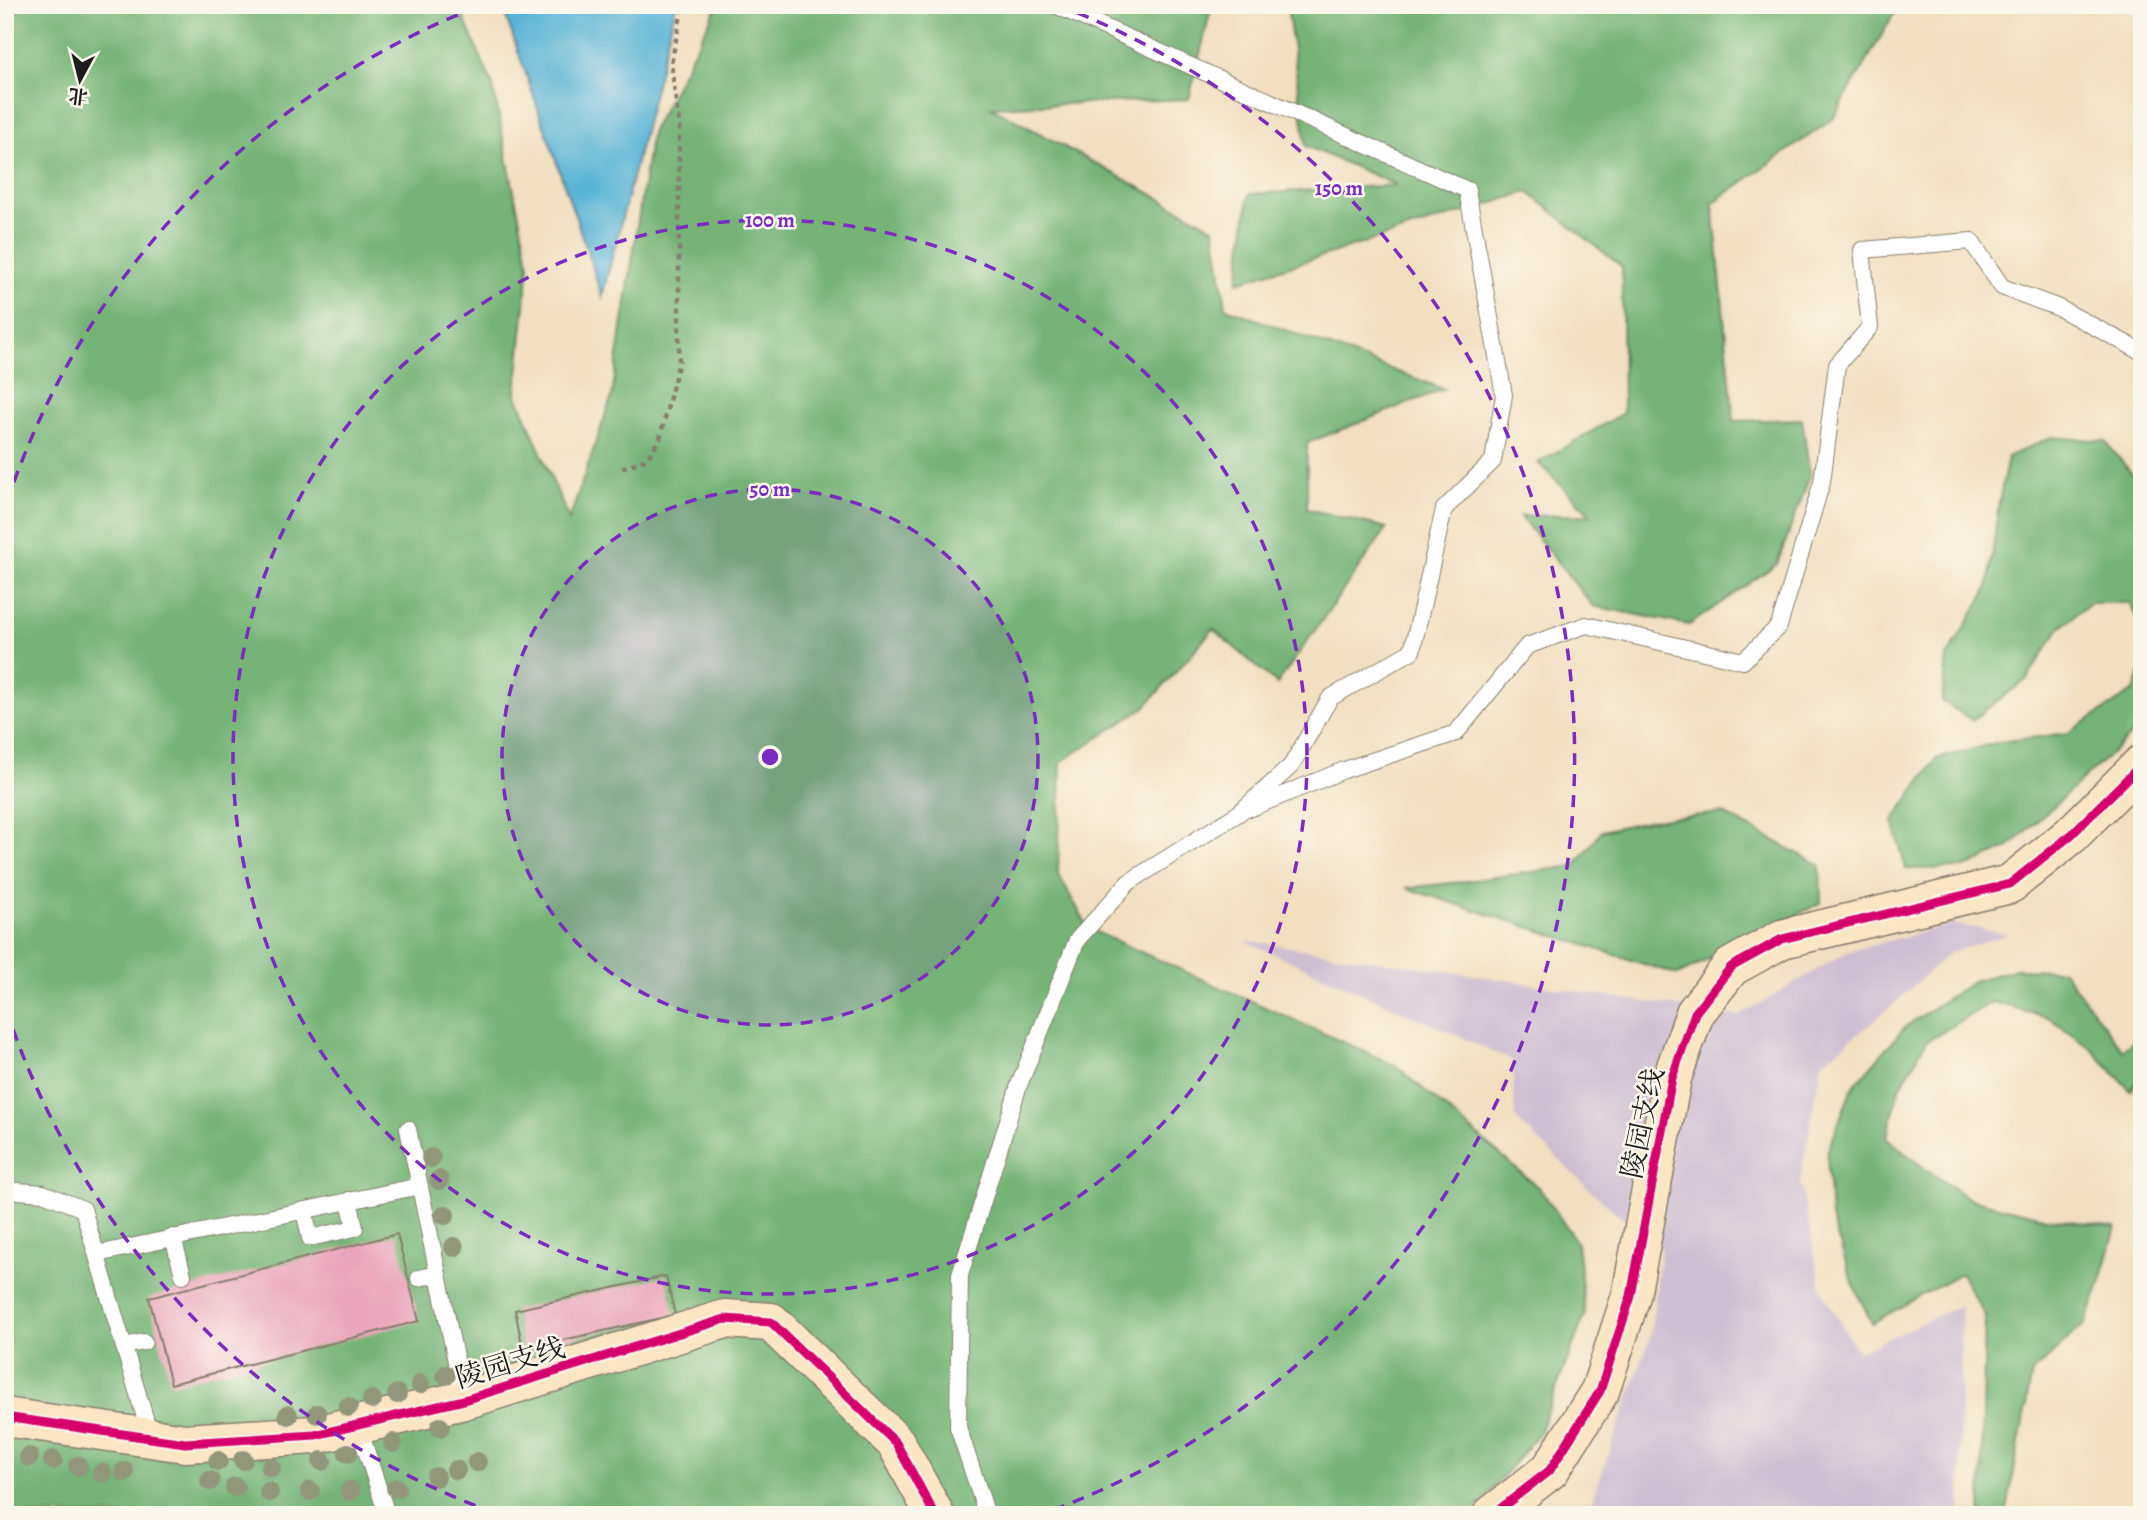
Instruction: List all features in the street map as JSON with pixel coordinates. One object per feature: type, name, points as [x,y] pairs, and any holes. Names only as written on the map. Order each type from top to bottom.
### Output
[{"type":"street","name":"陵园支线","points":[[1492,1515],[1550,1470],[1600,1391],[1631,1296],[1672,1078],[1695,1013],[1731,967],[1782,939],[2010,884],[2071,835],[2142,764]]},
{"type":"street","name":"陵园支线","points":[[5,1417],[153,1446],[315,1435],[464,1400],[725,1319],[771,1322],[896,1443],[935,1515]]},
{"type":"lane","points":[[1055,5],[1467,190],[1504,395],[1493,461],[1444,509],[1412,651],[1330,698],[1290,766],[1239,813]]},
{"type":"lane","points":[[987,1515],[958,1427],[960,1275],[1019,1086],[1077,940],[1129,882],[1239,813],[1344,770],[1456,733],[1527,646],[1586,625],[1743,661],[1779,626],[1822,482],[1837,365],[1870,327],[1862,250],[1971,241],[2002,287],[2059,308],[2142,352]]},
{"type":"lane","points":[[408,1129],[464,1400]]},
{"type":"lane","points":[[97,1254],[420,1186]]},
{"type":"lane","points":[[5,1190],[43,1193],[83,1209],[153,1446]]},
{"type":"lane","points":[[304,1210],[310,1238],[355,1227],[349,1200]]},
{"type":"lane","points":[[173,1237],[183,1275]]},
{"type":"lane","points":[[419,1278],[438,1274]]},
{"type":"lane","points":[[124,1346],[144,1342]]},
{"type":"lane","points":[[358,1425],[387,1515]]},
{"type":"path","points":[[622,468],[646,459],[660,438],[679,361],[679,124],[671,64],[683,5]]},
{"type":"shaded area","points":[[1953,924],[2010,934],[1949,953],[1893,1005],[1822,1063],[1800,1181],[1822,1291],[1858,1352],[1961,1305],[1960,1515],[1587,1515],[1650,1338],[1661,1249],[1603,1202],[1515,1118],[1512,1060],[1243,940],[1739,1016],[1849,951]]},
{"type":"green space","points":[[5,5],[458,5],[492,83],[529,265],[516,393],[569,520],[612,396],[651,133],[718,5],[1212,5],[1189,99],[991,107],[1214,228],[1226,308],[1444,389],[1307,443],[1307,509],[1387,528],[1277,684],[1213,629],[1145,707],[1061,762],[1058,874],[1089,929],[1395,1065],[1541,1190],[1577,1243],[1585,1314],[1539,1433],[1471,1515],[5,1515]]},
{"type":"green space","points":[[1287,5],[1899,5],[1833,119],[1713,203],[1734,421],[1802,419],[1810,476],[1777,564],[1689,625],[1593,606],[1520,516],[1591,515],[1538,463],[1623,413],[1622,267],[1528,192],[1238,282],[1249,194],[1396,185],[1306,146]]},
{"type":"green space","points":[[2051,437],[2105,441],[2142,486],[2142,629],[2130,603],[2090,603],[2059,629],[2027,679],[1972,720],[1942,701],[1947,657],[1988,588],[1999,502],[2008,457]]},
{"type":"green space","points":[[2142,667],[2142,725],[2008,848],[1964,868],[1906,869],[1893,821],[1936,759],[1999,742],[2068,733],[2134,691]]},
{"type":"green space","points":[[1722,813],[1820,865],[1821,903],[1678,975],[1406,888],[1574,866],[1602,831],[1651,820]]},
{"type":"green space","points":[[2016,969],[2062,970],[2123,1050],[2142,1034],[2142,1073],[2131,1091],[2092,1049],[2048,1017],[1992,1002],[1926,1042],[1899,1089],[1887,1138],[1925,1169],[1970,1199],[2046,1218],[2116,1227],[2086,1323],[2032,1372],[2006,1515],[1981,1515],[1985,1316],[1961,1273],[1872,1323],[1855,1288],[1831,1218],[1827,1153],[1852,1088],[1905,1027],[1973,981]]},
{"type":"water","points":[[502,5],[676,5],[602,297],[589,256]]},
{"type":"building","points":[[397,1234],[419,1321],[171,1384],[149,1298]]},
{"type":"building","points":[[666,1276],[675,1315],[523,1349],[515,1310]]},
{"type":"cycle path","points":[[1492,1515],[1550,1470],[1600,1391],[1631,1296],[1672,1078],[1695,1013],[1731,967],[1782,939],[2010,884],[2071,835],[2142,764]]},
{"type":"cycle path","points":[[5,1417],[185,1443],[315,1435],[464,1400],[725,1319],[771,1322],[896,1443],[935,1515]]}]
